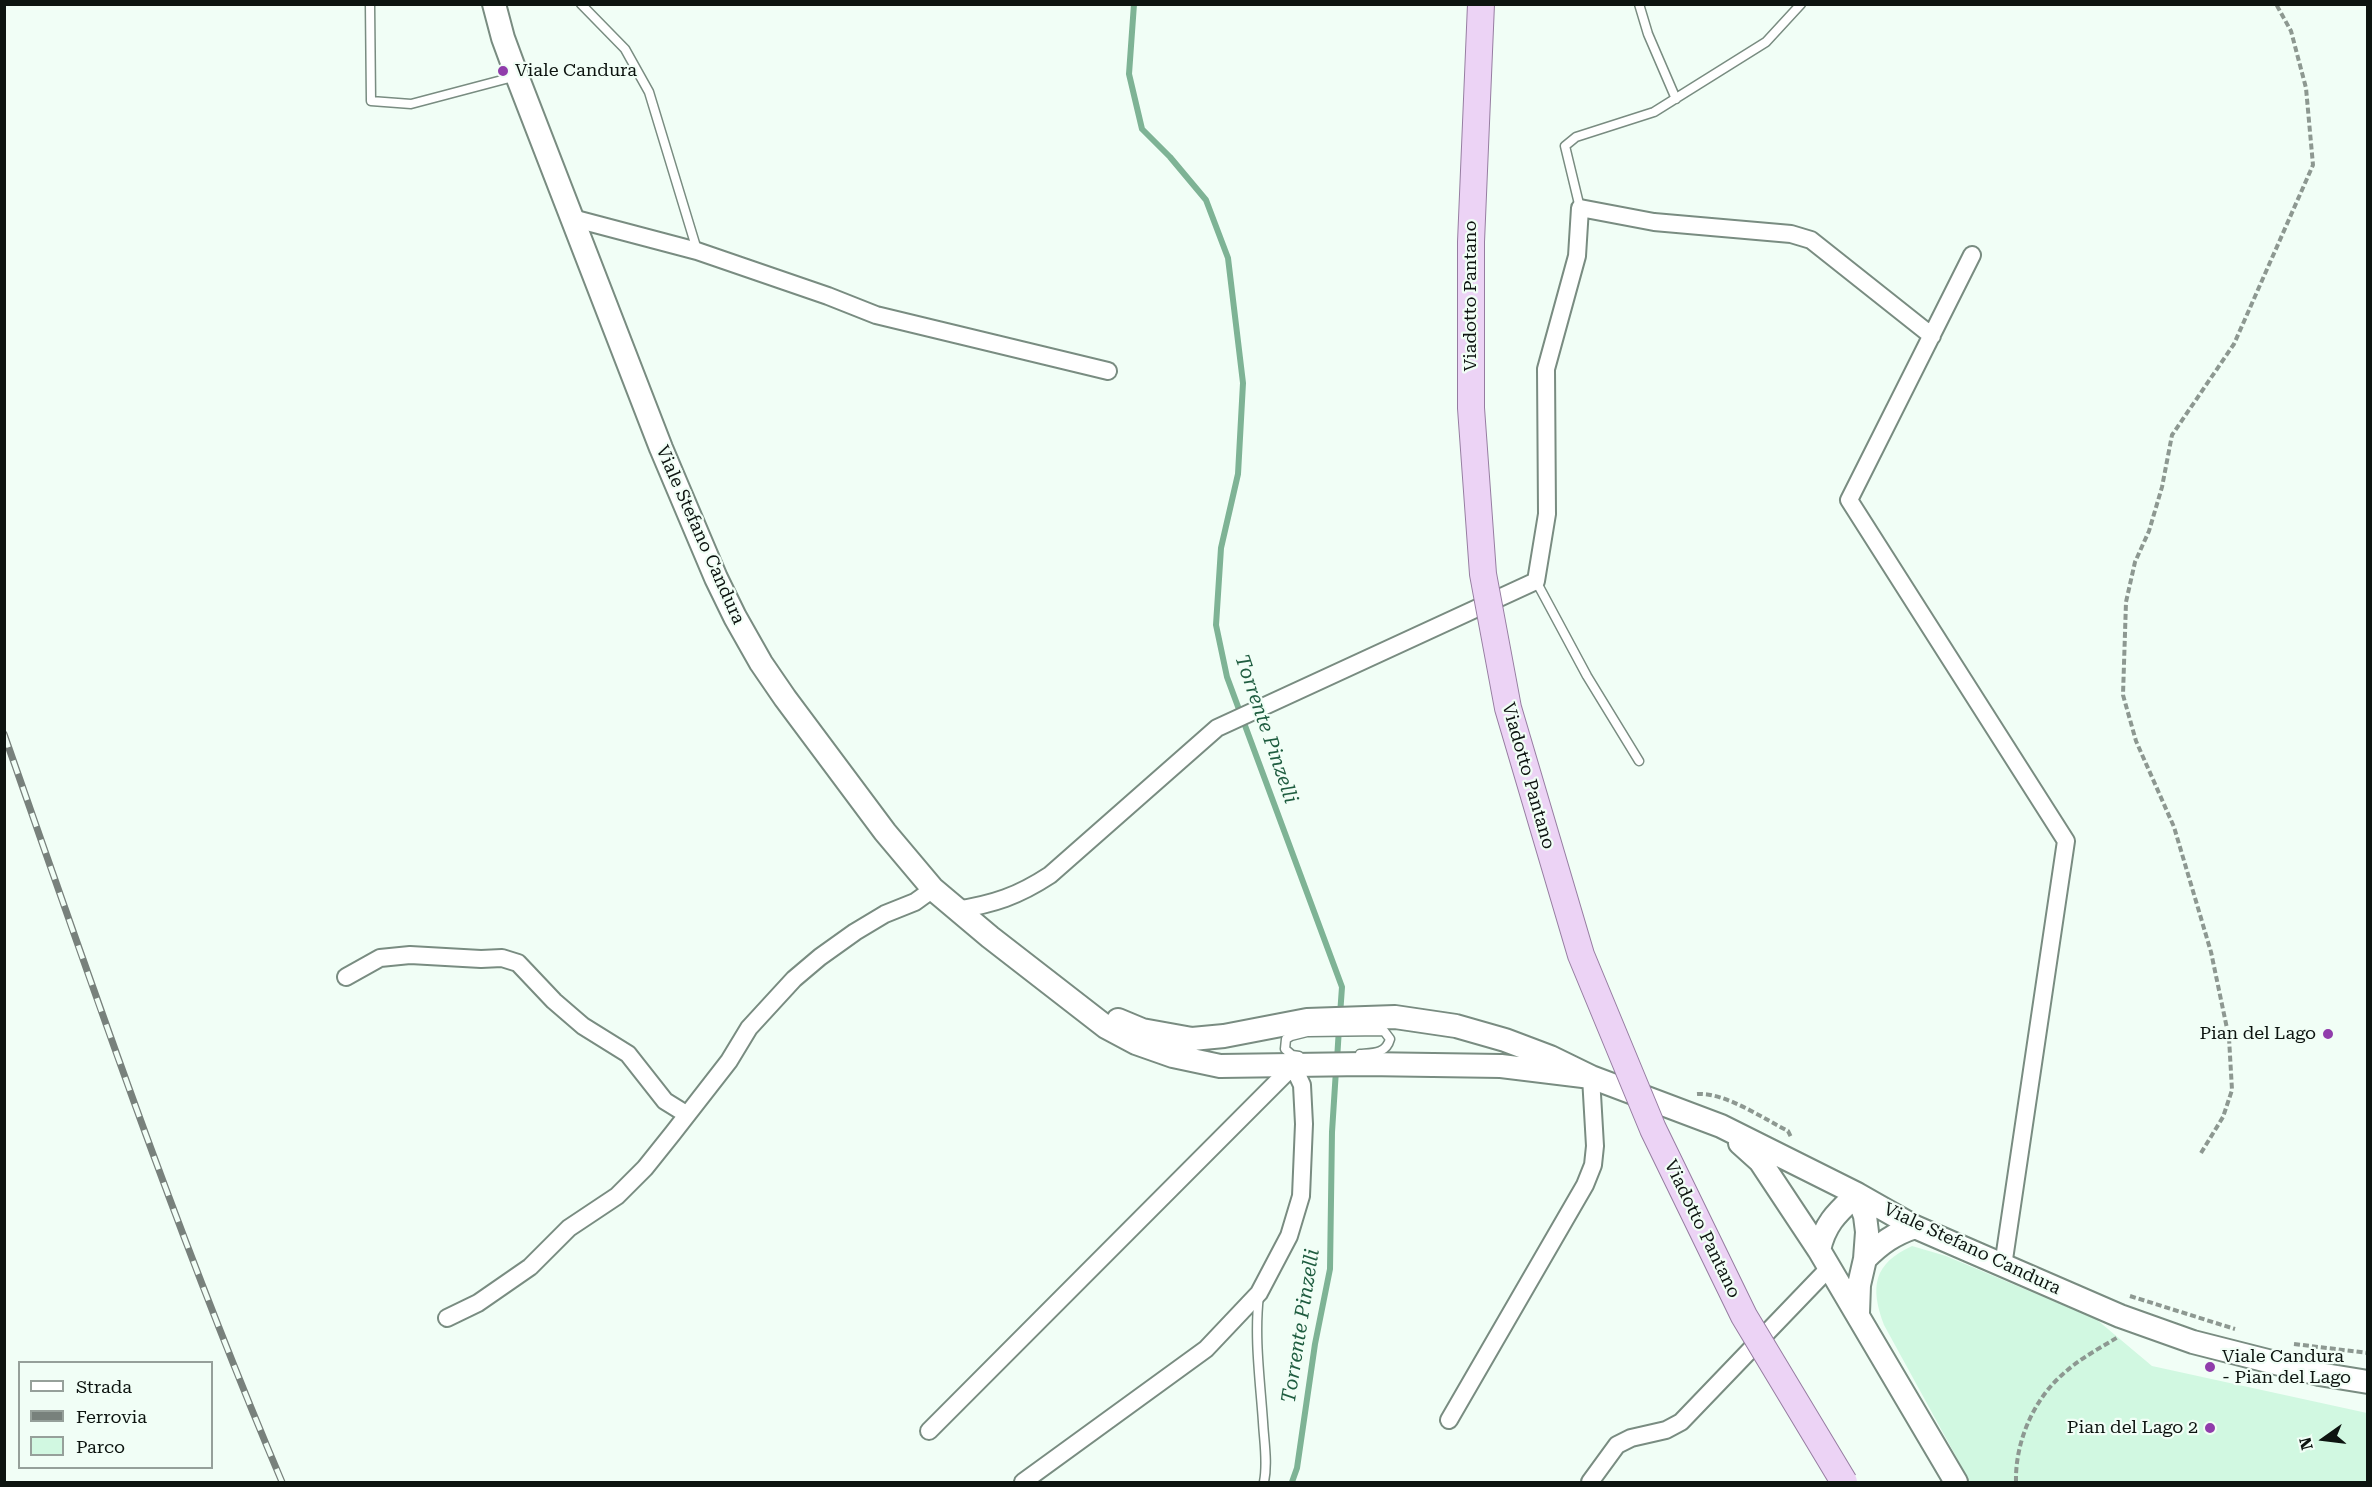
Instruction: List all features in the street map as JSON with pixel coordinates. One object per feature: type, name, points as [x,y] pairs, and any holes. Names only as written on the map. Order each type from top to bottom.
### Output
[{"type":"main road","name":"Viale Stefano Candura","points":[[494,4],[517,76],[661,448],[735,617],[784,698],[885,832],[933,888],[956,910],[1106,1027],[1126,1038],[1173,1056],[1220,1066],[1333,1061],[1502,1066],[1592,1077]]},
{"type":"main road","name":"Viadotto Pantano","points":[[1480,4],[1471,242],[1471,408],[1483,574],[1508,708],[1581,955],[1653,1129],[1744,1316],[1844,1482]]},
{"type":"main road","name":"Viale Stefano Candura","points":[[1073,1000],[1142,1030],[1192,1039],[1308,1026],[1358,1024],[1395,1017],[1456,1026],[1514,1043],[1592,1077],[1722,1126],[1857,1194],[1916,1227],[2138,1323],[2193,1342],[2319,1374],[2367,1382]]},
{"type":"main road","points":[[1722,1126],[1760,1161],[1858,1313],[1956,1482]]},
{"type":"main road","points":[[1824,1259],[1823,1232],[1834,1215],[1857,1194],[1867,1232],[1865,1259],[1859,1285],[1858,1313]]},
{"type":"main road","points":[[1865,1259],[1896,1233],[1916,1227]]},
{"type":"street","points":[[956,910],[1007,899],[1027,890],[1050,875],[1217,728],[1536,581],[1547,514],[1546,369],[1577,256],[1580,207],[1654,222],[1791,234],[1811,240],[1932,336]]},
{"type":"street","points":[[572,218],[697,251],[876,315],[1108,371]]},
{"type":"street","points":[[1972,255],[1849,500],[2066,841],[2003,1266]]},
{"type":"street","points":[[447,1318],[478,1303],[530,1267],[569,1228],[617,1196],[645,1168],[729,1060],[749,1028],[794,979],[855,932],[885,914],[915,902],[933,888]]},
{"type":"street","points":[[346,976],[380,958],[410,955],[502,958],[518,963],[554,1001],[583,1026],[628,1054],[665,1101],[686,1114]]},
{"type":"street","points":[[1023,1482],[1206,1349],[1259,1293],[1288,1236],[1301,1196],[1304,1124],[1302,1085],[1333,1061]]},
{"type":"street","points":[[928,1431],[1333,1061]]},
{"type":"street","points":[[1449,1420],[1585,1185],[1593,1165],[1595,1146],[1592,1077]]},
{"type":"street","points":[[1590,1482],[1617,1445],[1631,1438],[1666,1430],[1681,1422],[1824,1259]]},
{"type":"lane","points":[[370,4],[371,101],[411,104],[517,76]]},
{"type":"lane","points":[[581,4],[625,49],[649,92],[697,251]]},
{"type":"lane","points":[[1638,4],[1648,34],[1676,99]]},
{"type":"lane","points":[[1580,207],[1564,146],[1576,137],[1654,112],[1676,99],[1766,42],[1801,4]]},
{"type":"lane","points":[[1536,581],[1587,676],[1640,761]]},
{"type":"lane","points":[[1330,1026],[1358,1024]]},
{"type":"lane","points":[[1358,1024],[1384,1031],[1390,1039],[1383,1051],[1333,1061],[1292,1055],[1286,1049],[1286,1039],[1308,1026],[1330,1026],[1358,1024]]},
{"type":"lane","points":[[1259,1293],[1256,1326],[1266,1474],[1264,1482]]},
{"type":"path","points":[[2200,1153],[2223,1117],[2232,1090],[2229,1038],[2211,952],[2174,827],[2136,741],[2123,695],[2126,602],[2135,562],[2149,531],[2163,487],[2172,435],[2234,345],[2313,165],[2306,87],[2291,31],[2276,4]]},
{"type":"path","points":[[2120,1294],[2139,1297],[2236,1329]]},
{"type":"path","points":[[2016,1482],[2022,1438],[2036,1406],[2062,1374],[2138,1323]]},
{"type":"path","points":[[2288,1342],[2367,1353]]},
{"type":"green space","points":[[1912,1246],[1946,1256],[2096,1319],[2152,1366],[2367,1413],[2367,1482],[1970,1482],[1884,1325],[1877,1299],[1876,1288],[1882,1269],[1899,1253]]},
{"type":"waterway","name":"Torrente Pinzelli","points":[[1134,4],[1129,74],[1142,129],[1170,157],[1206,200],[1228,258],[1243,383],[1238,474],[1221,548],[1216,625],[1227,677],[1342,987],[1340,1015]]},
{"type":"waterway","name":"Torrente Pinzelli","points":[[1337,1060],[1339,1028]]},
{"type":"waterway","name":"Torrente Pinzelli","points":[[1292,1482],[1297,1468],[1315,1344],[1330,1269],[1332,1132],[1336,1070]]},
{"type":"railway","points":[[4,734],[172,1204],[282,1482]]},
{"type":"place","name":"Viale Candura","points":[[503,71]]},
{"type":"place","name":"Pian del Lago","points":[[2328,1034]]},
{"type":"place","name":"Viale Candura - Pian del Lago","points":[[2210,1367]]},
{"type":"place","name":"Pian del Lago 2","points":[[2210,1428]]}]
